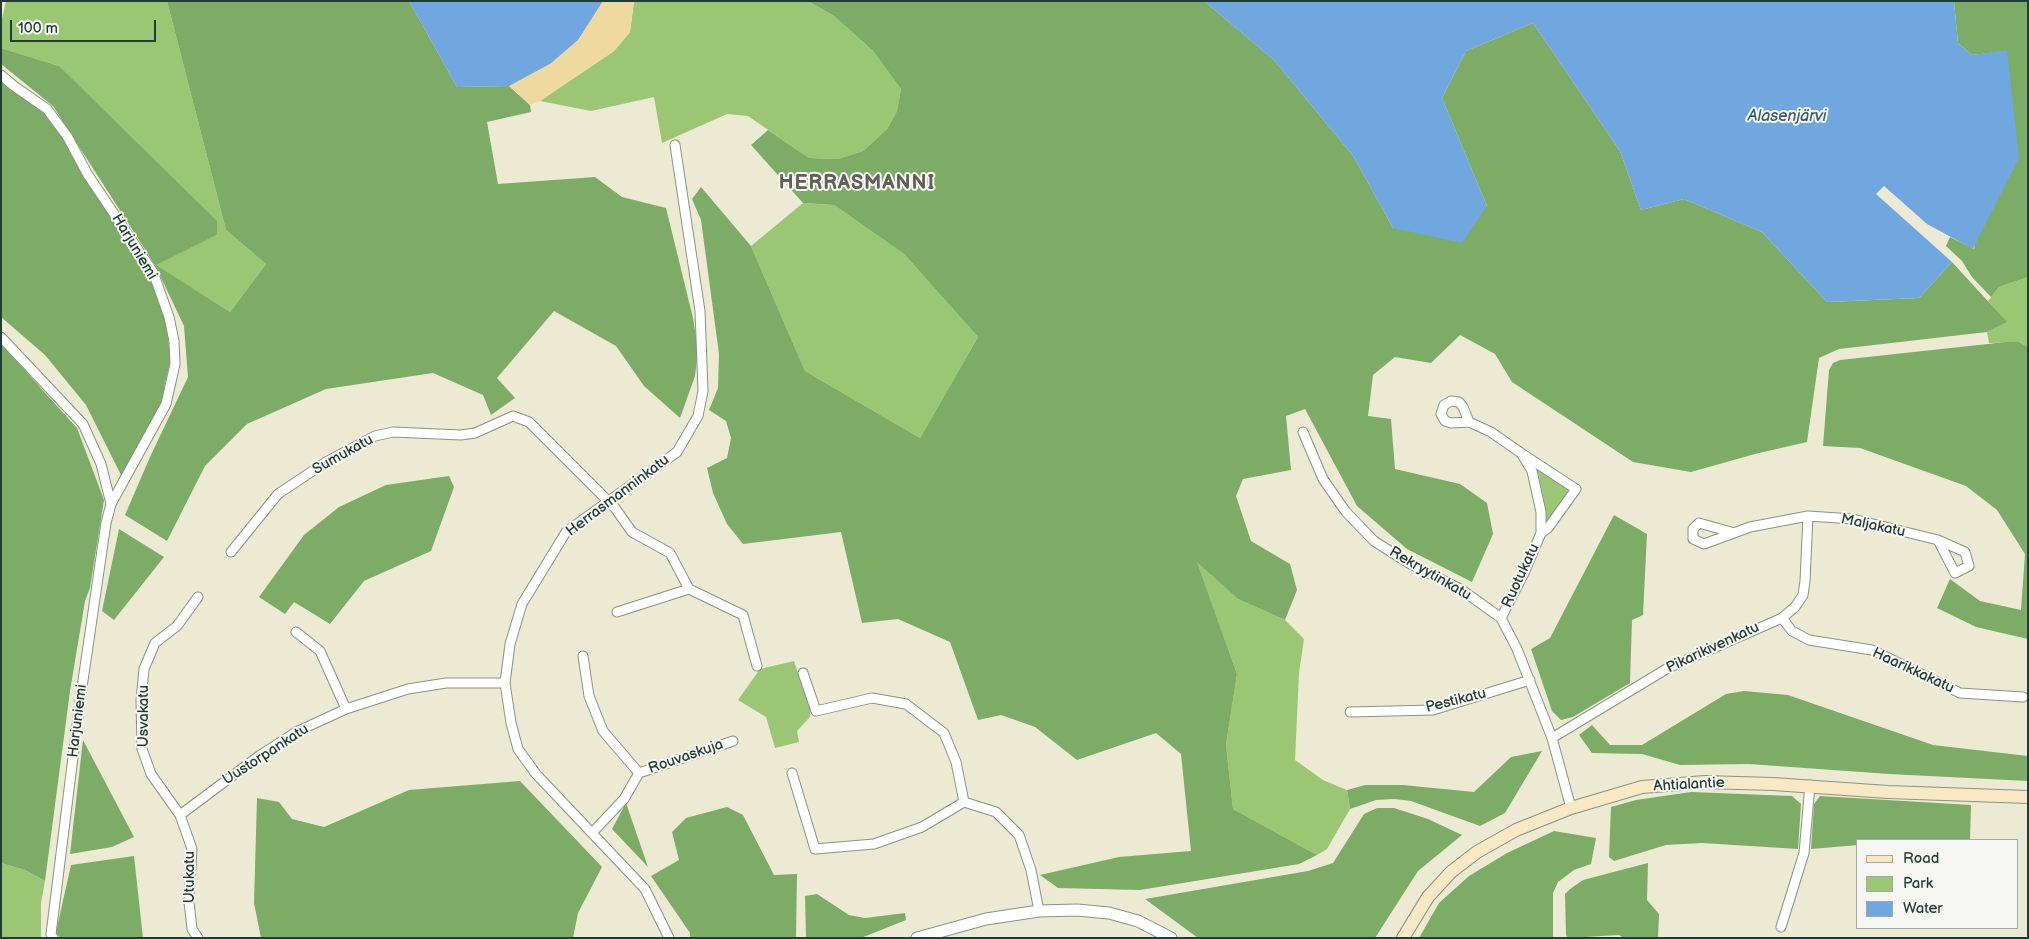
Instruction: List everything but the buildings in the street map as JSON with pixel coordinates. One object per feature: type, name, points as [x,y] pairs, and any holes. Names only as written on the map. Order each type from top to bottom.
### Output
[{"type":"main road","name":"Ahtialantie","points":[[1403,938],[1428,897],[1458,867],[1477,852],[1516,830],[1572,808],[1642,787],[1705,782],[2028,797]]},
{"type":"street","name":"Harjuniemi","points":[[1,75],[47,109],[67,136],[88,175],[153,272],[169,317],[174,341],[175,364],[166,404],[111,504],[106,523],[80,701],[51,934],[53,938]]},
{"type":"street","name":"Herrasmanninkatu","points":[[669,938],[645,889],[536,774],[518,749],[511,723],[506,683],[510,644],[522,604],[566,532],[607,500],[677,452],[698,416],[703,391],[700,311],[675,145]]},
{"type":"street","name":"Harjuniemi","points":[[1,337],[83,424],[100,464],[111,504]]},
{"type":"street","name":"Sumukatu","points":[[232,552],[278,494],[326,462],[375,436],[394,432],[461,435],[476,433],[513,416],[529,422],[607,500]]},
{"type":"street","name":"Ruotukatu","points":[[1469,422],[1491,432],[1576,489],[1548,528],[1541,533]]},
{"type":"street","name":"Rekryytinkatu","points":[[1303,432],[1323,479],[1346,512],[1374,541],[1407,562],[1462,590],[1501,618],[1517,649],[1552,738],[1572,808]]},
{"type":"street","name":"Ruotukatu","points":[[1501,618],[1524,573],[1541,533],[1541,512],[1537,489],[1532,471],[1521,453]]},
{"type":"street","points":[[607,500],[616,508],[632,532],[670,553],[689,589],[743,615],[757,666]]},
{"type":"street","name":"Maljakatu","points":[[1731,532],[1808,516],[1853,519],[1938,540]]},
{"type":"street","name":"Pikarikivenkatu","points":[[1552,738],[1668,668],[1782,618],[1803,595],[1808,516]]},
{"type":"street","points":[[617,612],[689,589]]},
{"type":"street","name":"Usvakatu","points":[[180,815],[151,774],[142,749],[140,700],[144,669],[155,643],[177,626],[198,597]]},
{"type":"street","name":"Haarikkakatu","points":[[1782,618],[1792,631],[1809,640],[1872,650],[1960,693],[2023,697]]},
{"type":"street","points":[[296,632],[320,651],[346,709]]},
{"type":"street","points":[[583,656],[589,696],[603,731],[638,773],[624,799],[592,833]]},
{"type":"street","points":[[803,673],[816,711],[872,698],[906,704],[944,733],[956,762],[964,802]]},
{"type":"street","name":"Pestikatu","points":[[1350,712],[1433,710],[1530,680]]},
{"type":"street","name":"Uustorpankatu","points":[[180,815],[259,756],[289,737],[346,709],[408,689],[446,683],[506,683]]},
{"type":"street","name":"Rouvaskuja","points":[[638,773],[733,741]]},
{"type":"street","points":[[792,773],[815,849],[874,844],[922,827],[964,802],[996,812],[1019,835],[1031,870],[1039,911]]},
{"type":"street","points":[[1781,927],[1804,853],[1810,786]]},
{"type":"street","name":"Utukatu","points":[[180,815],[192,849],[189,902],[192,930],[198,938]]},
{"type":"street","points":[[917,938],[986,919],[1039,911],[1077,910],[1109,913],[1138,922],[1171,938]]},
{"type":"green space","points":[[6,1],[167,1],[226,230],[266,264],[230,312],[155,265],[217,235],[59,66],[1,48],[1,23]]},
{"type":"green space","points":[[167,1],[409,1],[457,87],[509,86],[530,105],[531,112],[487,122],[498,184],[595,177],[622,197],[666,208],[693,318],[698,350],[695,376],[680,418],[644,386],[616,346],[554,311],[497,378],[515,398],[491,415],[483,395],[433,373],[326,389],[247,424],[205,466],[167,541],[125,515],[188,377],[184,326],[155,265],[53,106],[1,64],[1,48],[59,66],[217,221],[217,235],[156,265],[230,312],[266,264],[226,230]]},
{"type":"green space","points":[[634,1],[808,1],[834,16],[873,51],[901,89],[897,111],[887,129],[863,151],[838,159],[809,158],[748,116],[727,114],[662,143],[654,97],[591,111],[540,101],[614,51],[630,32]]},
{"type":"green space","points":[[808,1],[1204,1],[1274,60],[1354,157],[1393,228],[1487,206],[1442,98],[1466,51],[1533,23],[1620,151],[1641,210],[1684,199],[1762,232],[1827,302],[1919,298],[1952,262],[2007,322],[1987,332],[1839,349],[1819,358],[1807,442],[1691,472],[1633,462],[1512,382],[1495,354],[1460,335],[1431,363],[1395,357],[1373,375],[1368,416],[1391,419],[1395,469],[1460,484],[1487,503],[1493,534],[1472,582],[1407,549],[1357,506],[1305,409],[1286,416],[1291,470],[1243,479],[1236,496],[1251,541],[1290,564],[1297,590],[1285,620],[1238,599],[1197,562],[1237,674],[1226,745],[1233,809],[1317,855],[1299,864],[1140,890],[1058,888],[1040,875],[1119,857],[1191,851],[1181,754],[1156,733],[1077,760],[1035,727],[1001,715],[978,720],[950,642],[898,619],[862,623],[841,532],[743,544],[727,524],[713,493],[707,468],[727,458],[731,438],[726,421],[709,410],[718,388],[719,354],[701,220],[692,199],[701,187],[751,246],[805,371],[920,438],[978,337],[904,254],[834,205],[803,203],[751,145],[768,130],[809,158],[838,159],[863,151],[887,129],[897,111],[901,89],[873,51],[834,16]]},
{"type":"green space","points":[[1952,1],[2028,1],[2028,277],[1999,287],[1991,297],[1972,277],[1962,261],[1946,246],[1950,237],[1974,249],[2006,51],[1972,55],[1958,43],[1954,2]]},
{"type":"green space","points":[[1,82],[44,113],[64,139],[150,275],[167,320],[170,363],[164,387],[164,399],[122,477],[86,405],[45,355],[1,317]]},
{"type":"green space","points":[[803,203],[834,205],[904,254],[978,337],[920,438],[805,371],[751,246]]},
{"type":"green space","points":[[2028,277],[2028,347],[2019,342],[1989,343],[1987,332],[2006,322],[1988,301],[1999,287]]},
{"type":"green space","points":[[2019,342],[2028,347],[2028,639],[1976,627],[1937,608],[1950,579],[1980,601],[2021,610],[2025,554],[1997,510],[1966,486],[1860,448],[1823,446],[1829,370],[1833,363],[1840,360]]},
{"type":"green space","points":[[1,344],[77,428],[104,500],[90,588],[85,601],[70,691],[45,881],[25,870],[1,863]]},
{"type":"green space","points":[[1537,468],[1563,483],[1568,491],[1551,518],[1546,521],[1544,500]]},
{"type":"green space","points":[[449,476],[454,487],[431,551],[364,581],[330,624],[294,602],[285,614],[259,597],[304,535],[339,507],[386,485]]},
{"type":"green space","points":[[1614,515],[1647,534],[1643,615],[1632,620],[1630,683],[1573,717],[1561,720],[1552,711],[1531,649],[1550,638]]},
{"type":"green space","points":[[119,529],[164,557],[114,620],[102,611]]},
{"type":"green space","points":[[1196,560],[1238,599],[1285,620],[1304,639],[1299,673],[1295,760],[1323,780],[1347,790],[1350,809],[1327,849],[1317,855],[1233,809],[1226,745],[1237,674]]},
{"type":"green space","points":[[794,661],[810,709],[810,717],[797,731],[799,742],[775,748],[766,717],[738,700],[760,669]]},
{"type":"green space","points":[[1744,691],[1788,695],[1933,745],[2028,756],[2028,781],[1749,764],[1680,765],[1642,754],[1592,753],[1579,735],[1592,725],[1610,745],[1642,745],[1726,694]]},
{"type":"green space","points":[[83,740],[134,837],[112,847],[70,854]]},
{"type":"green space","points":[[1542,751],[1505,813],[1480,826],[1411,801],[1394,799],[1376,800],[1350,809],[1347,790],[1365,785],[1403,785],[1474,792],[1511,757]]},
{"type":"green space","points":[[520,781],[602,867],[578,913],[573,938],[261,938],[254,903],[257,798],[279,802],[292,819],[324,827],[409,790]]},
{"type":"green space","points":[[1691,792],[1792,796],[1801,804],[1798,849],[1702,843],[1666,845],[1614,861],[1609,857],[1611,807],[1636,800]]},
{"type":"green space","points":[[1820,796],[1971,805],[1970,839],[1856,839],[1856,845],[1811,849],[1814,804]]},
{"type":"green space","points":[[626,803],[648,867],[612,829]]},
{"type":"green space","points":[[727,807],[743,815],[774,875],[797,874],[796,938],[690,938],[690,933],[651,876],[679,860],[672,832],[686,818]]},
{"type":"green space","points":[[1377,808],[1394,808],[1428,819],[1462,835],[1418,871],[1375,938],[1198,938],[1145,899],[1308,871],[1333,863],[1364,814]]},
{"type":"green space","points":[[1554,831],[1596,838],[1591,864],[1574,870],[1558,882],[1553,893],[1553,938],[1419,938],[1439,903],[1469,876],[1507,853]]},
{"type":"green space","points":[[134,856],[143,938],[60,938],[56,932],[71,865]]},
{"type":"green space","points":[[1,863],[25,870],[45,881],[41,903],[41,938],[1,938]]},
{"type":"green space","points":[[1648,863],[1647,900],[1659,914],[1658,938],[1624,938],[1619,935],[1568,938],[1566,935],[1565,894],[1570,889],[1583,880]]},
{"type":"green space","points":[[817,894],[849,915],[865,918],[905,913],[906,920],[861,938],[806,938],[805,896]]},
{"type":"sand","points":[[603,1],[634,1],[630,32],[614,51],[540,101],[530,105],[509,86],[550,64],[578,40]]},
{"type":"water","points":[[409,1],[603,1],[578,40],[550,64],[509,86],[457,87]]},
{"type":"water","name":"Alasenjärvi","points":[[1204,1],[1952,1],[1954,2],[1958,43],[1972,55],[2007,50],[2019,158],[1973,249],[1927,224],[1884,186],[1876,194],[1952,262],[1919,298],[1827,302],[1762,232],[1684,199],[1641,210],[1620,151],[1533,23],[1466,51],[1442,98],[1487,206],[1462,243],[1393,228],[1354,157],[1274,60]]},
{"type":"district","name":"HERRASMANNI","points":[[857,184]]}]
